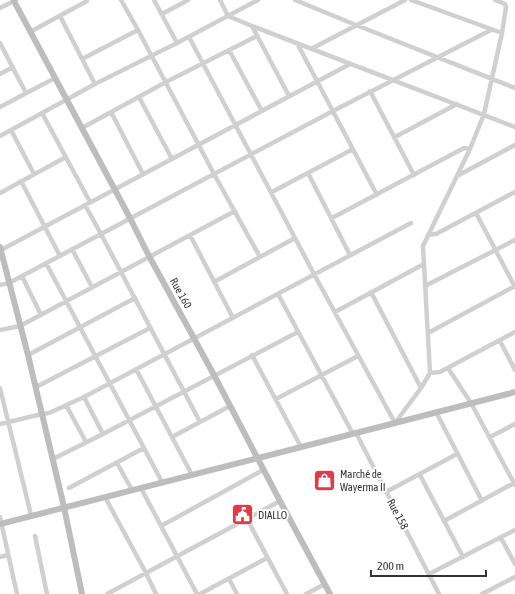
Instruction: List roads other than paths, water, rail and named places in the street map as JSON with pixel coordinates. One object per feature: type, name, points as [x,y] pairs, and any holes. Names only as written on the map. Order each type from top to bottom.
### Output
[{"type":"street","points":[[0,8],[15,0]]},
{"type":"street","name":"Rue 160","points":[[15,0],[66,100],[115,189],[149,256],[330,594]]},
{"type":"street","points":[[30,32],[87,0]]},
{"type":"street","points":[[120,0],[138,30],[214,174],[260,257]]},
{"type":"street","points":[[154,0],[177,43]]},
{"type":"street","points":[[162,14],[188,0]]},
{"type":"street","points":[[220,0],[228,16],[515,127]]},
{"type":"street","points":[[295,0],[515,88]]},
{"type":"street","points":[[311,49],[405,0]]},
{"type":"street","points":[[411,0],[502,34]]},
{"type":"street","points":[[394,423],[421,388],[430,373],[423,246],[470,150],[484,114],[502,34],[506,7],[505,4],[495,0]]},
{"type":"street","points":[[0,136],[95,84],[189,37],[256,1]]},
{"type":"street","points":[[60,16],[95,84]]},
{"type":"street","points":[[252,26],[289,96]]},
{"type":"street","points":[[82,59],[138,30]]},
{"type":"street","points":[[0,285],[22,276],[370,91],[490,30]]},
{"type":"street","points":[[82,128],[202,63],[257,36]]},
{"type":"street","points":[[189,37],[394,423]]},
{"type":"street","points":[[0,43],[26,93]]},
{"type":"street","points":[[297,43],[377,195]]},
{"type":"street","points":[[229,50],[262,111]]},
{"type":"street","points":[[82,594],[53,458],[0,249],[350,64]]},
{"type":"street","points":[[0,74],[13,67]]},
{"type":"street","points":[[0,107],[55,78]]},
{"type":"street","points":[[370,91],[414,175]]},
{"type":"street","points":[[139,97],[172,159]]},
{"type":"street","points":[[395,138],[457,104]]},
{"type":"street","points":[[111,112],[143,174]]},
{"type":"street","points":[[42,113],[90,202]]},
{"type":"street","points":[[11,130],[34,174]]},
{"type":"street","points":[[457,176],[515,145]]},
{"type":"street","points":[[332,218],[464,148],[470,150]]},
{"type":"street","points":[[272,192],[352,149]]},
{"type":"street","points":[[0,193],[66,157]]},
{"type":"street","points":[[308,173],[350,255]]},
{"type":"street","points":[[21,181],[60,256]]},
{"type":"street","points":[[428,235],[436,234],[515,192]]},
{"type":"street","points":[[85,205],[200,422]]},
{"type":"street","points":[[0,330],[20,326],[235,211]]},
{"type":"street","points":[[428,333],[515,286],[476,213]]},
{"type":"street","points":[[0,424],[42,414],[49,414],[84,397],[411,223]]},
{"type":"street","points":[[190,235],[233,318]]},
{"type":"street","points":[[214,282],[295,238]]},
{"type":"street","points":[[425,286],[515,240]]},
{"type":"street","points":[[72,249],[92,287]]},
{"type":"street","points":[[46,263],[162,482]]},
{"type":"street","points":[[335,312],[424,264]]},
{"type":"street","points":[[22,276],[41,315]]},
{"type":"street","points":[[371,292],[421,388]]},
{"type":"street","name":"Rue 158","points":[[278,294],[321,375],[355,434],[439,594]]},
{"type":"street","points":[[28,355],[135,298]]},
{"type":"street","points":[[36,387],[150,328]]},
{"type":"street","points":[[53,458],[103,434],[298,332]]},
{"type":"street","points":[[430,373],[440,372],[515,332]]},
{"type":"street","points":[[500,341],[515,370]]},
{"type":"street","points":[[252,355],[301,447]]},
{"type":"street","points":[[276,399],[358,356]]},
{"type":"street","points":[[444,521],[514,484],[472,403],[448,368]]},
{"type":"street","points":[[136,369],[192,475]]},
{"type":"street","points":[[0,388],[31,515]]},
{"type":"street","points":[[17,594],[0,521],[31,515],[141,488],[515,392]]},
{"type":"street","points":[[84,397],[103,434]]},
{"type":"street","points":[[66,405],[86,442]]},
{"type":"street","points":[[172,437],[230,406]]},
{"type":"street","points":[[436,412],[482,501]]},
{"type":"street","points":[[490,437],[515,424]]},
{"type":"street","points":[[69,488],[144,448]]},
{"type":"street","points":[[386,492],[458,454]]},
{"type":"street","points":[[117,463],[132,490]]},
{"type":"street","points":[[160,526],[263,470]]},
{"type":"street","points":[[420,475],[463,557]]},
{"type":"street","points":[[141,488],[160,526],[198,594],[267,558]]},
{"type":"street","points":[[105,497],[156,594]]},
{"type":"street","points":[[107,594],[280,501]]},
{"type":"street","points":[[247,519],[287,594]]},
{"type":"street","points":[[429,574],[515,530]]},
{"type":"street","points":[[35,536],[47,594]]},
{"type":"street","points":[[501,538],[515,564]]},
{"type":"street","points":[[0,557],[8,555]]},
{"type":"street","points":[[483,594],[515,577]]},
{"type":"street","points":[[228,579],[237,594]]},
{"type":"street","points":[[306,594],[325,584]]},
{"type":"place","name":"Marché de Wayerma II","points":[[324,480]]},
{"type":"place","name":"DIALLO","points":[[243,515]]}]
